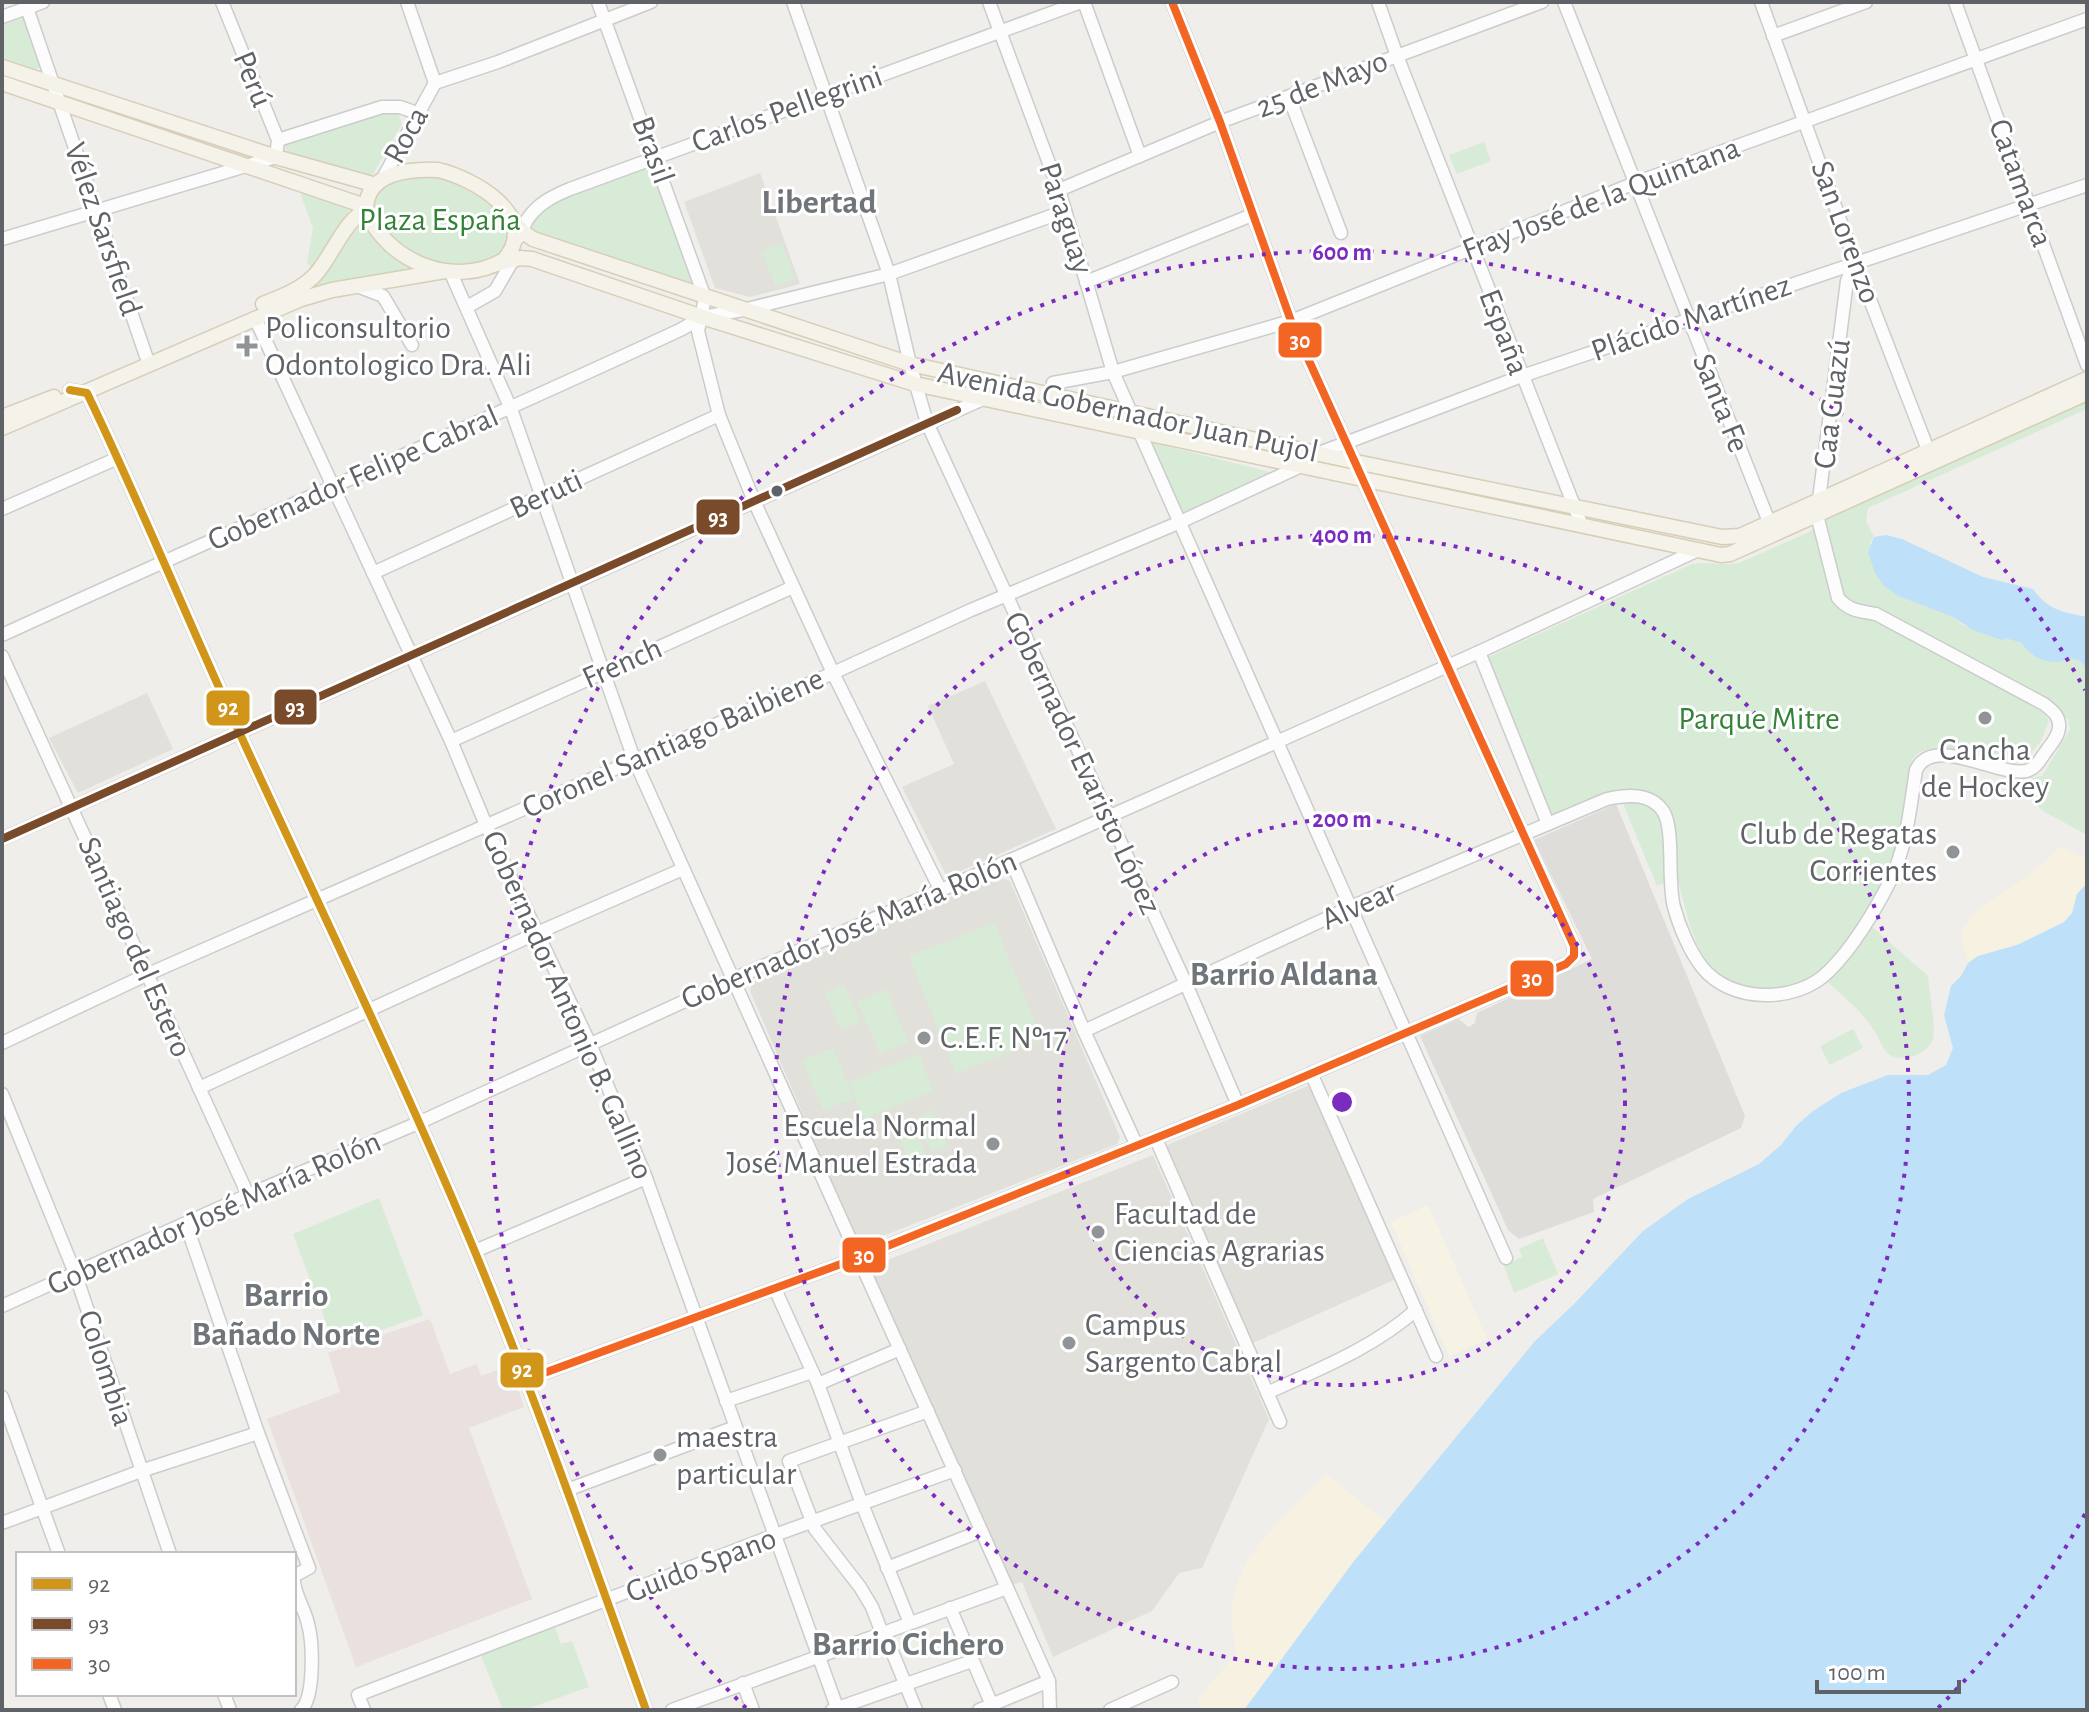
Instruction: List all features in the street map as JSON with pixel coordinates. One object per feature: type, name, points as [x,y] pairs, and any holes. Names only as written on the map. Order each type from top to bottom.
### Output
[{"type":"main road","points":[[2,67],[276,157],[379,181]]},
{"type":"main road","points":[[2,83],[251,165],[365,208],[383,240],[393,249],[426,266],[448,271]]},
{"type":"main road","points":[[2,417],[294,291],[308,282],[325,264],[354,218],[365,208],[369,192],[379,181],[404,171],[418,169],[454,173],[485,189],[499,200],[508,213],[518,238],[508,254],[496,264],[482,268],[355,286],[301,299],[2,428]]},
{"type":"main road","name":"Avenida Gobernador Juan Pujol","points":[[518,238],[910,364],[1301,466],[1696,551],[1730,554],[1772,529]]},
{"type":"main road","name":"Avenida Gobernador Juan Pujol","points":[[496,264],[532,259],[915,384],[1109,426],[1137,424],[1319,453],[1722,537],[1772,529]]},
{"type":"main road","points":[[1772,529],[1931,456],[2087,379]]},
{"type":"main road","points":[[1931,456],[2087,393]]},
{"type":"street","points":[[2,17],[26,5],[43,2]]},
{"type":"street","name":"Perú","points":[[222,2],[278,140],[276,157]]},
{"type":"street","name":"Roca","points":[[379,181],[435,83],[407,2]]},
{"type":"street","name":"Brasil","points":[[598,2],[705,298]]},
{"type":"street","points":[[435,83],[498,62],[651,2]]},
{"type":"street","name":"Gobernador Evaristo López","points":[[793,2],[889,274],[927,423],[1186,984],[1238,1105]]},
{"type":"street","name":"Paraguay","points":[[989,2],[1059,190],[1113,372],[1506,1258]]},
{"type":"street","points":[[1083,2],[1140,156]]},
{"type":"street","name":"Carlos Pellegrini","points":[[518,238],[525,223],[548,198],[1083,2]]},
{"type":"street","points":[[525,1380],[860,1257],[1156,1139],[1566,964],[1574,956],[1574,946],[1291,321],[1220,122],[1172,2]]},
{"type":"street","name":"España","points":[[1378,2],[1471,248],[1582,526]]},
{"type":"street","name":"25 de Mayo","points":[[1059,190],[1220,122],[1542,2]]},
{"type":"street","name":"Santa Fe","points":[[1564,2],[1772,529]]},
{"type":"street","name":"San Lorenzo","points":[[1761,2],[1855,261],[1931,456]]},
{"type":"street","points":[[1773,36],[1866,2]]},
{"type":"street","name":"Catamarca","points":[[1955,2],[2087,365]]},
{"type":"street","points":[[26,5],[60,103]]},
{"type":"street","name":"Fray José de la Quintana","points":[[1053,383],[1113,372],[1291,321],[1635,183],[2087,19]]},
{"type":"street","points":[[1289,97],[1341,233]]},
{"type":"street","name":"Vélez Sarsfield","points":[[60,103],[146,356]]},
{"type":"street","points":[[278,140],[382,107],[400,107],[417,113]]},
{"type":"street","points":[[2,239],[276,157]]},
{"type":"street","name":"Plácido Martínez","points":[[1301,466],[1319,453],[1522,376],[2087,185]]},
{"type":"street","points":[[702,317],[889,274],[1065,211]]},
{"type":"street","points":[[1086,282],[1252,215]]},
{"type":"street","points":[[467,307],[495,291],[513,260]]},
{"type":"street","name":"Caa Guazú","points":[[1819,507],[1847,281],[1855,261]]},
{"type":"street","points":[[448,271],[511,409],[634,759],[1049,1681],[1050,1710]]},
{"type":"street","points":[[355,286],[383,296],[412,345]]},
{"type":"street","points":[[705,298],[698,331],[719,415],[754,501],[833,673],[940,889]]},
{"type":"street","name":"Gobernador Felipe Cabral","points":[[2,635],[511,409],[702,317]]},
{"type":"street","name":"Gobernador Antonio B. Gallino","points":[[255,318],[451,741],[486,825],[590,1044],[646,1178],[836,1709]]},
{"type":"street","points":[[70,390],[87,393],[118,458],[239,733],[369,1012],[475,1251],[567,1490],[646,1710]]},
{"type":"street","points":[[2,839],[983,399]]},
{"type":"street","name":"Beruti","points":[[373,573],[719,415]]},
{"type":"street","points":[[2,509],[118,458]]},
{"type":"street","name":"Coronel Santiago Baibiene","points":[[2,1043],[146,975],[1005,596],[1178,523],[1301,466]]},
{"type":"street","name":"Alvear","points":[[1084,1031],[1351,907],[1607,799],[1626,795],[1652,801],[1662,809],[1667,820],[1674,908],[1702,967],[1730,987],[1752,994],[1780,995],[1804,987],[1828,973],[1877,905],[1897,867],[1905,842],[1916,770],[1920,762],[1929,756],[1945,755],[2025,771],[2035,767],[2058,735],[2059,724],[2055,712],[2044,704],[1876,614],[1845,606],[1838,598],[1819,507]]},
{"type":"street","name":"Gobernador José María Rolón","points":[[2,1306],[248,1195],[418,1123],[733,979],[1011,860],[1479,652],[1696,551]]},
{"type":"street","name":"French","points":[[451,741],[793,587]]},
{"type":"street","points":[[1479,652],[1548,824]]},
{"type":"street","name":"Santiago del Estero","points":[[2,656],[248,1195]]},
{"type":"street","points":[[1011,860],[1137,1146]]},
{"type":"street","points":[[199,1088],[683,869]]},
{"type":"street","points":[[1311,1073],[1436,1356]]},
{"type":"street","name":"Colombia","points":[[2,1094],[75,1273],[169,1552]]},
{"type":"street","points":[[1156,1139],[1280,1422]]},
{"type":"street","points":[[475,1251],[646,1178]]},
{"type":"street","points":[[186,1224],[258,1433],[309,1568],[296,1578]]},
{"type":"street","points":[[775,1289],[815,1378],[910,1623]]},
{"type":"street","points":[[1267,1393],[1344,1358],[1395,1329],[1416,1310]]},
{"type":"street","points":[[726,1401],[815,1378],[900,1349]]},
{"type":"street","points":[[2,1397],[58,1552]]},
{"type":"street","points":[[916,1710],[872,1607],[811,1522],[789,1461],[928,1411]]},
{"type":"street","points":[[567,1490],[735,1427]]},
{"type":"street","points":[[2,1523],[141,1471],[258,1433]]},
{"type":"street","name":"Guido Spano","points":[[364,1710],[358,1695],[775,1535],[955,1470]]},
{"type":"street","points":[[887,1568],[981,1531]]},
{"type":"street","points":[[296,1586],[310,1634],[310,1694],[301,1710]]},
{"type":"street","points":[[672,1710],[1007,1588]]},
{"type":"street","points":[[950,1608],[972,1661],[986,1708],[1049,1681]]},
{"type":"street","points":[[836,1709],[972,1661]]},
{"type":"street","points":[[1110,1710],[1172,1682]]},
{"type":"street","points":[[743,1683],[753,1710]]},
{"type":"shaded area","points":[[760,173],[800,284],[750,297],[715,288],[684,202]]},
{"type":"shaded area","points":[[985,681],[1056,829],[947,877],[902,787],[954,764],[928,706]]},
{"type":"shaded area","points":[[147,693],[173,749],[78,793],[49,738]]},
{"type":"shaded area","points":[[1616,804],[1745,1116],[1741,1128],[1593,1199],[1594,1212],[1519,1239],[1508,1230],[1420,1036],[1458,1019],[1469,1027],[1475,1023],[1477,1013],[1592,959],[1534,840]]},
{"type":"shaded area","name":"C.E.F. Nº17","points":[[997,877],[1010,881],[1120,1137],[1117,1144],[865,1243],[857,1240],[750,991],[752,983]]},
{"type":"shaded area","name":"Campus Sargento Cabral","points":[[1310,1085],[1396,1279],[1253,1343],[1165,1146]]},
{"type":"shaded area","name":"Campus Sargento Cabral","points":[[1153,1155],[1269,1419],[1202,1568],[1179,1573],[1152,1611],[1053,1657],[1022,1582],[1011,1585],[870,1267]]},
{"type":"shaded area","points":[[1428,1205],[1487,1339],[1449,1356],[1391,1222]]},
{"type":"shaded area","points":[[430,1319],[450,1374],[477,1364],[481,1376],[510,1365],[524,1407],[469,1428],[532,1599],[356,1667],[267,1419],[340,1392],[328,1353]]},
{"type":"green space","points":[[27,16],[41,67],[32,71],[2,60],[2,25]]},
{"type":"green space","points":[[385,108],[398,111],[402,124],[370,179],[291,155],[285,148],[286,144]]},
{"type":"green space","points":[[1484,142],[1491,161],[1457,174],[1449,155]]},
{"type":"green space","points":[[652,167],[697,289],[535,235],[531,224],[533,220],[553,201]]},
{"type":"green space","name":"Plaza España","points":[[424,173],[458,180],[501,210],[509,230],[507,241],[498,256],[456,266],[419,258],[387,238],[372,210],[374,194],[388,180]]},
{"type":"green space","points":[[303,190],[348,207],[349,212],[319,262],[311,267],[307,263],[313,228],[301,195]]},
{"type":"green space","points":[[359,222],[368,225],[411,270],[291,298],[345,241]]},
{"type":"green space","points":[[782,243],[795,279],[775,286],[762,251]]},
{"type":"green space","name":"Parque Mitre","points":[[2087,399],[2087,409],[1868,508],[1866,521],[1874,537],[1870,543],[1884,586],[1898,596],[1953,617],[1963,625],[2022,643],[2055,662],[2076,660],[2087,669],[2087,835],[2043,811],[2024,793],[2029,781],[2042,776],[2046,770],[2070,729],[2068,719],[2042,709],[2049,721],[2041,741],[2024,761],[1948,748],[1921,752],[1912,760],[1899,837],[1889,868],[1863,919],[1928,976],[1933,1039],[1921,1053],[1895,1057],[1885,1050],[1862,1015],[1820,975],[1785,991],[1767,993],[1744,988],[1715,970],[1697,943],[1677,878],[1657,886],[1617,789],[1551,817],[1488,657],[1692,564],[1739,563],[1807,533],[1832,515]]},
{"type":"green space","points":[[1150,442],[1278,474],[1184,517]]},
{"type":"green space","points":[[994,923],[1042,1039],[956,1074],[909,956]]},
{"type":"green space","points":[[844,984],[860,1022],[841,1030],[824,993]]},
{"type":"green space","points":[[886,989],[908,1042],[880,1054],[857,1001]]},
{"type":"green space","points":[[1853,1029],[1863,1048],[1830,1065],[1820,1046]]},
{"type":"green space","points":[[833,1048],[854,1099],[823,1110],[802,1060]]},
{"type":"green space","points":[[919,1054],[933,1091],[864,1119],[849,1082]]},
{"type":"green space","points":[[933,1110],[948,1145],[931,1152],[916,1118]]},
{"type":"green space","points":[[912,1119],[926,1154],[909,1161],[895,1126]]},
{"type":"green space","points":[[379,1198],[423,1315],[335,1347],[293,1234]]},
{"type":"green space","points":[[1543,1238],[1558,1274],[1514,1293],[1504,1266],[1522,1257],[1519,1249]]},
{"type":"green space","points":[[554,1625],[561,1644],[572,1641],[589,1687],[524,1710],[503,1710],[480,1653]]},
{"type":"sand","points":[[2060,847],[2087,859],[2087,883],[2070,917],[2044,935],[1968,963],[1961,942],[1963,928],[1974,913],[2042,865]]},
{"type":"sand","points":[[1326,1474],[1386,1522],[1244,1710],[1202,1710],[1197,1699],[1237,1653],[1232,1622],[1234,1596],[1241,1573],[1269,1533]]},
{"type":"water","points":[[1886,535],[1902,539],[1983,577],[2033,589],[2044,602],[2056,609],[2087,617],[2087,669],[2075,659],[2049,662],[2039,659],[2022,643],[1973,630],[1953,617],[1898,596],[1884,586],[1875,573],[1868,553],[1874,537]]},
{"type":"water","points":[[2087,883],[2087,1710],[1244,1710],[1354,1561],[1535,1341],[1643,1231],[1688,1199],[1759,1164],[1813,1111],[1841,1093],[1888,1075],[1928,1075],[1946,1065],[1953,1048],[1944,1015],[1951,986],[1968,963],[1978,956],[2017,945],[2064,922],[2072,913],[2077,894]]},
{"type":"transit line","name":"30","points":[[525,1380],[860,1257],[1238,1105],[1566,964],[1574,956],[1574,946],[1291,321],[1220,122],[1172,2]]},
{"type":"transit line","name":"92","points":[[70,390],[87,393],[447,1187],[542,1422],[646,1710]]},
{"type":"transit line","name":"93","points":[[2,839],[957,410]]},
{"type":"place","name":"Policonsultorio Odontologico Dra. Ali","points":[[247,346]]},
{"type":"place","name":"Cancha de Hockey","points":[[1985,718]]},
{"type":"place","name":"Club de Regatas Corrientes","points":[[1953,852]]},
{"type":"place","name":"C.E.F. Nº17","points":[[924,1038]]},
{"type":"place","name":"Escuela Normal José Manuel Estrada","points":[[993,1144]]},
{"type":"place","name":"Facultad de Ciencias Agrarias","points":[[1098,1232]]},
{"type":"place","name":"Campus Sargento Cabral","points":[[1069,1343]]},
{"type":"place","name":"maestra particular","points":[[660,1455]]},
{"type":"district","name":"Libertad","points":[[819,203]]},
{"type":"district","name":"Barrio Aldana","points":[[1284,975]]},
{"type":"district","name":"Barrio Bañado Norte","points":[[286,1316]]},
{"type":"district","name":"Barrio Cichero","points":[[908,1645]]}]
